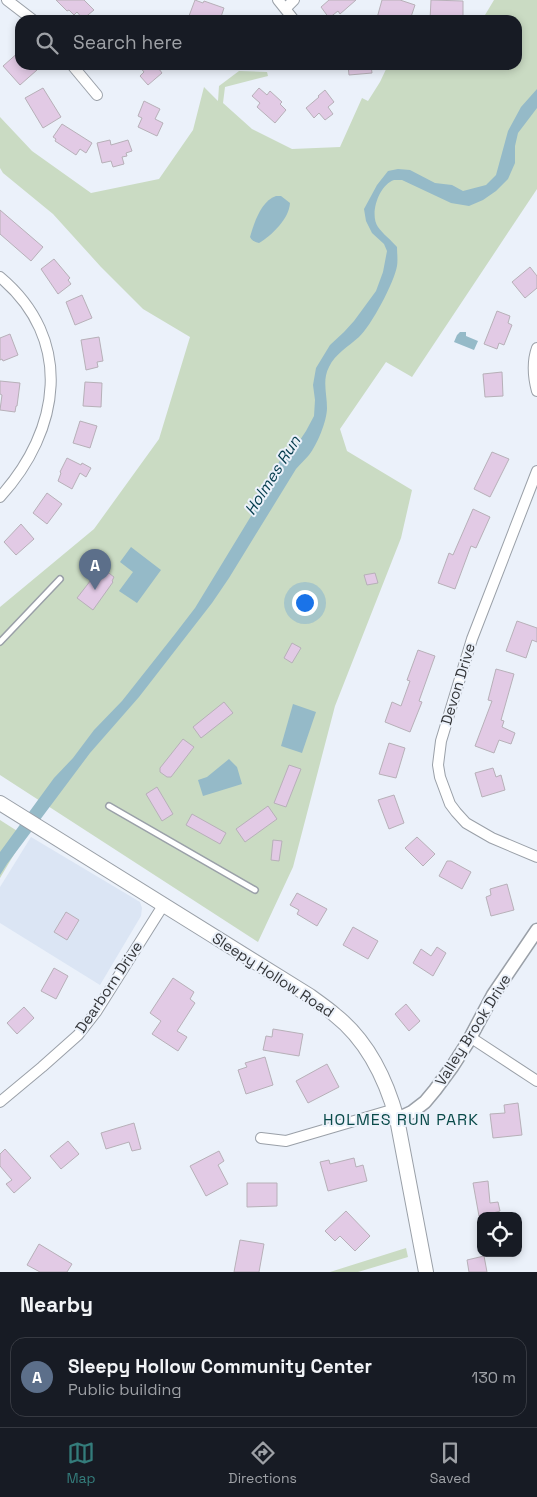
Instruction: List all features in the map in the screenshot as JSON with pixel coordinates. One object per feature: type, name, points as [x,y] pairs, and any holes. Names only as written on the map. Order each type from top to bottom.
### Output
[{"type":"main road","name":"Sleepy Hollow Road","points":[[5,806],[310,996],[352,1031],[373,1060],[384,1080],[396,1114],[426,1272]]},
{"type":"street","points":[[7,0],[26,15]]},
{"type":"street","points":[[278,0],[291,15]]},
{"type":"street","points":[[286,8],[294,0]]},
{"type":"street","points":[[76,70],[97,95]]},
{"type":"street","points":[[0,277],[23,300],[43,334],[48,352],[51,384],[49,407],[35,446],[24,466],[0,497]]},
{"type":"street","points":[[537,348],[533,367],[537,391]]},
{"type":"street","name":"Devon Drive","points":[[537,471],[472,639],[441,741],[438,765],[440,777],[450,804],[466,823],[492,838],[537,857]]},
{"type":"street","name":"Dearborn Drive","points":[[0,1102],[42,1068],[78,1035],[96,1012],[164,904]]},
{"type":"street","name":"Valley Brook Drive","points":[[261,1138],[286,1140],[396,1114],[412,1112],[425,1102],[452,1067],[492,995],[537,930]]},
{"type":"street","points":[[470,1037],[537,1081]]},
{"type":"lane","points":[[0,642],[60,578]]},
{"type":"lane","points":[[109,806],[255,890]]},
{"type":"shaded area","points":[[31,837],[140,902],[142,908],[141,916],[100,985],[0,923],[0,887]]},
{"type":"green space","points":[[494,0],[537,0],[537,189],[412,377],[386,362],[340,429],[347,451],[412,490],[401,538],[335,706],[293,867],[258,942],[0,775],[0,607],[94,529],[159,439],[190,337],[143,309],[101,267],[53,214],[3,173],[0,168],[0,117],[32,151],[91,193],[159,179],[193,130],[204,87],[218,101],[219,86],[239,71],[267,72],[268,76],[225,87],[223,103],[252,129],[292,149],[340,147],[362,98],[368,101],[386,70],[522,70],[522,15],[485,15]]},
{"type":"green space","points":[[0,820],[25,836],[0,878]]},
{"type":"green space","points":[[406,1248],[408,1257],[358,1272],[330,1272]]},
{"type":"water","points":[[537,89],[537,108],[518,133],[515,146],[515,163],[508,179],[483,200],[469,206],[451,203],[402,180],[394,180],[384,188],[377,200],[375,221],[378,227],[397,247],[397,266],[387,293],[370,324],[359,337],[342,350],[329,367],[325,382],[327,413],[315,445],[309,455],[296,469],[212,603],[139,697],[90,753],[0,875],[0,852],[54,778],[73,758],[94,730],[122,701],[195,608],[262,498],[280,460],[296,446],[306,431],[314,416],[315,400],[313,385],[316,368],[330,345],[354,321],[376,291],[383,272],[387,251],[384,244],[372,233],[366,221],[364,209],[377,185],[388,171],[398,169],[410,170],[435,183],[452,185],[463,191],[486,185],[496,175],[508,131],[521,107]]},
{"type":"water","points":[[276,196],[281,196],[290,203],[287,215],[269,236],[259,243],[255,242],[250,237],[256,219],[262,207]]},
{"type":"water","points":[[460,332],[466,332],[466,336],[478,341],[474,350],[454,342]]},
{"type":"water","points":[[131,547],[161,570],[137,603],[119,591],[133,572],[120,562]]},
{"type":"water","points":[[293,704],[316,712],[302,753],[281,746]]},
{"type":"water","points":[[229,759],[237,767],[242,784],[203,796],[198,780],[207,777]]},
{"type":"building","points":[[56,0],[84,0],[94,10],[88,15],[80,15],[77,12],[74,15],[69,10],[67,11]]},
{"type":"building","points":[[195,0],[224,8],[222,15],[189,15]]},
{"type":"building","points":[[329,0],[356,0],[340,14],[338,11],[333,15],[327,15],[321,7]]},
{"type":"building","points":[[382,0],[400,0],[415,5],[412,15],[378,15]]},
{"type":"building","points":[[431,0],[463,1],[463,15],[430,15]]},
{"type":"building","points":[[15,55],[15,70],[37,70],[20,85],[3,66]]},
{"type":"building","points":[[142,70],[160,70],[162,73],[148,85],[140,76],[144,72]]},
{"type":"building","points":[[348,70],[372,70],[372,73],[349,75]]},
{"type":"building","points":[[43,88],[61,117],[43,128],[25,98]]},
{"type":"building","points":[[259,88],[267,95],[270,91],[282,102],[280,104],[286,110],[275,123],[257,107],[260,103],[252,96]]},
{"type":"building","points":[[325,90],[334,102],[328,107],[333,114],[325,120],[319,113],[314,118],[306,108]]},
{"type":"building","points":[[144,101],[160,109],[155,119],[163,123],[157,136],[138,127],[142,118],[138,116]]},
{"type":"building","points":[[62,124],[92,143],[86,153],[80,149],[76,155],[55,141],[56,139],[53,137]]},
{"type":"building","points":[[110,140],[111,145],[128,140],[132,151],[126,153],[127,156],[122,157],[124,164],[113,167],[111,161],[102,163],[97,143]]},
{"type":"building","points":[[0,210],[43,247],[31,261],[0,234]]},
{"type":"building","points":[[54,259],[70,278],[68,280],[71,284],[58,294],[41,269]]},
{"type":"building","points":[[530,267],[537,276],[537,288],[525,298],[512,282]]},
{"type":"building","points":[[82,295],[92,318],[75,325],[66,302]]},
{"type":"building","points":[[497,311],[510,316],[508,323],[512,325],[504,345],[499,343],[497,349],[484,344]]},
{"type":"building","points":[[10,334],[18,355],[3,361],[2,359],[0,360],[0,338]]},
{"type":"building","points":[[99,337],[103,361],[97,362],[98,367],[86,370],[81,340]]},
{"type":"building","points":[[502,372],[503,396],[485,397],[483,374]]},
{"type":"building","points":[[0,381],[20,383],[15,412],[0,410],[2,395],[0,394]]},
{"type":"building","points":[[85,382],[102,383],[101,407],[83,406]]},
{"type":"building","points":[[80,421],[97,426],[90,448],[73,443]]},
{"type":"building","points":[[492,452],[509,459],[490,497],[474,489]]},
{"type":"building","points":[[67,458],[91,468],[86,477],[80,473],[72,489],[58,481]]},
{"type":"building","points":[[47,493],[62,504],[47,524],[33,513]]},
{"type":"building","points":[[473,509],[490,517],[476,548],[471,546],[455,589],[438,583],[449,553],[453,555]]},
{"type":"building","points":[[21,524],[34,539],[16,555],[4,542]]},
{"type":"building","points":[[101,567],[114,577],[113,582],[93,610],[77,598]]},
{"type":"building","points":[[375,573],[378,583],[367,585],[364,575]]},
{"type":"building","points":[[517,621],[537,628],[537,642],[532,640],[526,658],[506,651]]},
{"type":"building","points":[[292,643],[301,648],[292,663],[284,658]]},
{"type":"building","points":[[418,650],[435,656],[419,701],[422,702],[410,732],[385,722],[392,702],[401,706],[410,681],[407,680]]},
{"type":"building","points":[[496,669],[514,674],[501,720],[504,721],[502,727],[515,733],[511,744],[499,740],[494,753],[475,746],[492,701],[488,700]]},
{"type":"building","points":[[224,702],[233,713],[201,738],[193,727]]},
{"type":"building","points":[[183,739],[194,747],[171,777],[167,777],[160,772],[160,768]]},
{"type":"building","points":[[389,743],[405,748],[396,778],[379,774]]},
{"type":"building","points":[[289,765],[301,769],[286,807],[274,803]]},
{"type":"building","points":[[493,768],[496,777],[501,775],[505,790],[482,797],[475,773]]},
{"type":"building","points":[[157,787],[173,814],[162,821],[146,794]]},
{"type":"building","points":[[394,795],[404,823],[389,829],[378,800]]},
{"type":"building","points":[[268,806],[277,819],[245,842],[236,829]]},
{"type":"building","points":[[192,814],[226,833],[220,844],[186,825]]},
{"type":"building","points":[[417,837],[435,854],[423,866],[405,848]]},
{"type":"building","points":[[273,840],[282,841],[279,861],[271,860]]},
{"type":"building","points":[[447,861],[451,861],[471,872],[462,889],[439,876]]},
{"type":"building","points":[[507,884],[514,910],[491,916],[486,897],[491,895],[490,889]]},
{"type":"building","points":[[297,893],[327,909],[317,926],[297,914],[299,910],[290,905]]},
{"type":"building","points":[[66,912],[79,920],[67,940],[54,932]]},
{"type":"building","points":[[353,927],[378,941],[368,959],[343,945]]},
{"type":"building","points":[[437,947],[446,953],[433,976],[413,963],[421,949],[431,956]]},
{"type":"building","points":[[54,968],[68,976],[56,999],[41,991]]},
{"type":"building","points":[[173,978],[194,992],[190,999],[195,1003],[177,1031],[187,1037],[178,1051],[152,1034],[161,1021],[150,1013]]},
{"type":"building","points":[[406,1004],[420,1021],[409,1031],[395,1014]]},
{"type":"building","points":[[24,1007],[34,1018],[17,1034],[7,1023]]},
{"type":"building","points":[[273,1029],[303,1034],[299,1056],[263,1050],[266,1036],[272,1037]]},
{"type":"building","points":[[265,1057],[273,1085],[246,1094],[238,1070],[247,1067],[245,1063]]},
{"type":"building","points":[[327,1064],[339,1087],[308,1103],[296,1081]]},
{"type":"building","points":[[518,1103],[522,1135],[493,1138],[490,1114],[505,1113],[504,1105]]},
{"type":"building","points":[[134,1123],[141,1149],[132,1151],[129,1142],[106,1149],[101,1133]]},
{"type":"building","points":[[68,1141],[79,1154],[61,1169],[50,1156]]},
{"type":"building","points":[[5,1149],[31,1178],[14,1193],[6,1184],[12,1180],[0,1166],[0,1154]]},
{"type":"building","points":[[219,1151],[224,1161],[218,1165],[228,1184],[206,1196],[190,1166]]},
{"type":"building","points":[[354,1158],[356,1167],[363,1165],[367,1181],[328,1191],[320,1162],[329,1160],[330,1164]]},
{"type":"building","points":[[488,1181],[490,1203],[498,1202],[500,1211],[478,1212],[473,1183]]},
{"type":"building","points":[[247,1183],[277,1183],[277,1206],[247,1207]]},
{"type":"building","points":[[346,1211],[370,1236],[355,1251],[340,1236],[335,1241],[325,1231]]},
{"type":"building","points":[[240,1240],[264,1244],[259,1272],[234,1272]]},
{"type":"building","points":[[39,1244],[72,1264],[67,1272],[40,1272],[27,1265]]},
{"type":"building","points":[[484,1257],[487,1272],[469,1272],[467,1260]]},
{"type":"place","name":"Sleepy Hollow Community Center","points":[[95,590]]},
{"type":"district","name":"HOLMES RUN PARK","points":[[401,1119]]},
{"type":"water label","name":"Holmes Run","points":[[272,475]]}]
